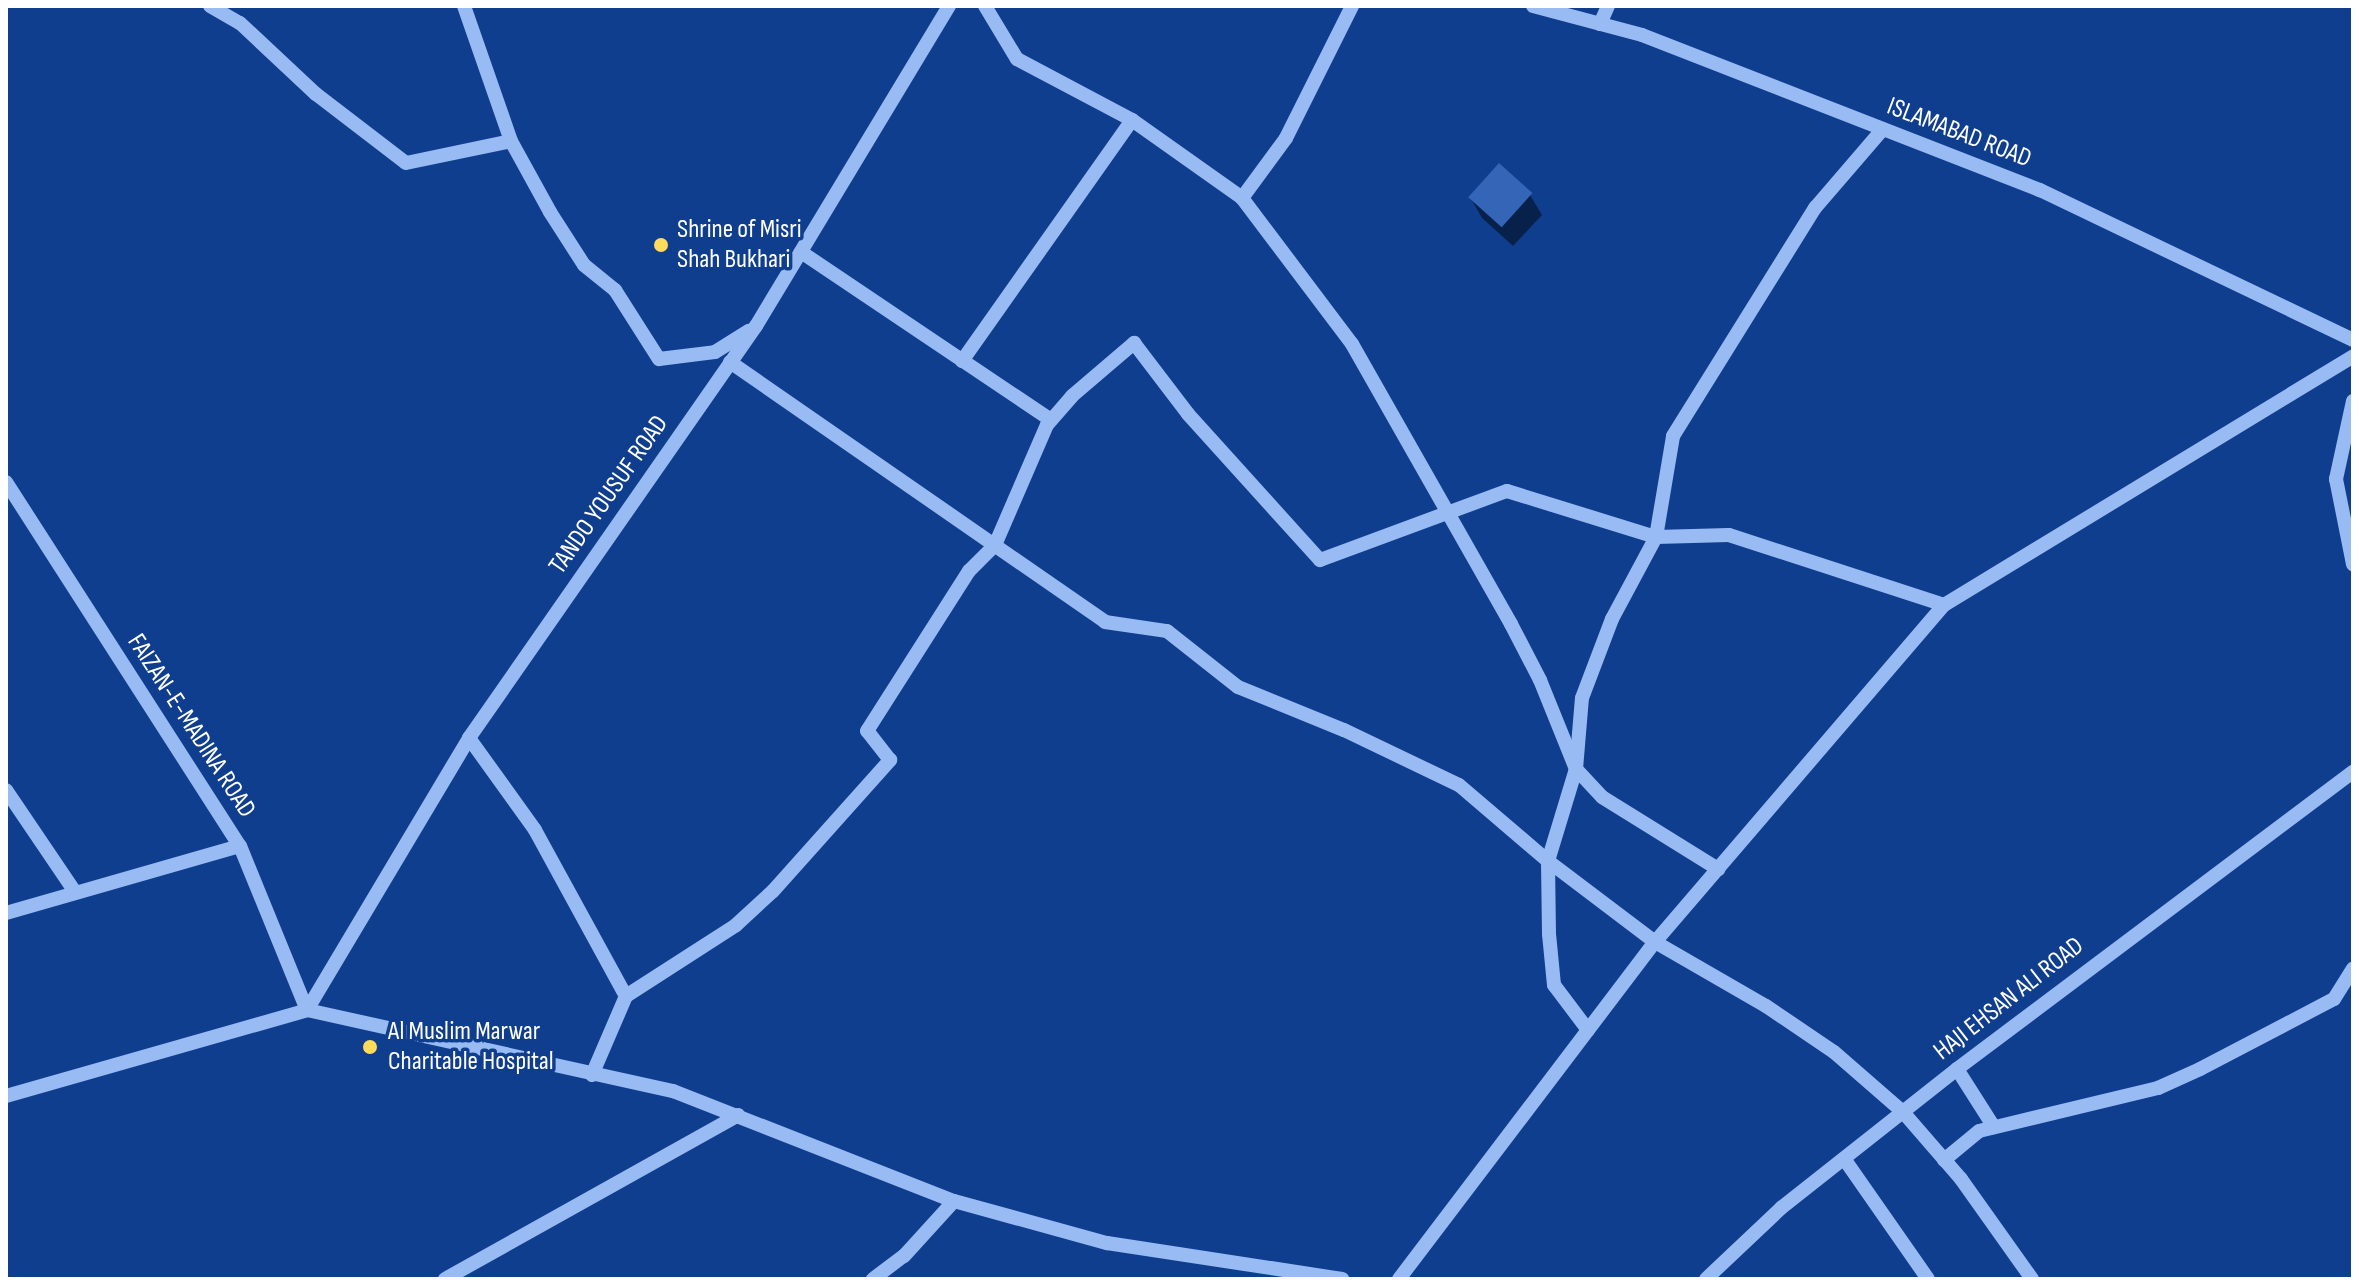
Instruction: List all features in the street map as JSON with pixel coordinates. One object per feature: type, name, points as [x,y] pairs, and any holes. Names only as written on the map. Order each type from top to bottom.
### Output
[{"type":"street","points":[[210,6],[240,23],[316,94],[406,163],[511,141]]},
{"type":"street","points":[[464,6],[511,141],[550,212],[584,265],[615,290],[659,359],[715,352],[756,326]]},
{"type":"street","name":"TANDO YOUSUF ROAD","points":[[307,1010],[469,738],[756,326],[949,6]]},
{"type":"street","points":[[985,6],[1017,59],[1132,120],[1242,198],[1352,344],[1540,680],[1576,769],[1602,797],[1718,869]]},
{"type":"street","points":[[1242,198],[1286,138],[1352,6]]},
{"type":"street","name":"ISLAMABAD ROAD","points":[[1533,6],[1642,35],[2040,190],[2353,340]]},
{"type":"street","points":[[1600,24],[1608,6]]},
{"type":"street","points":[[962,361],[1132,120]]},
{"type":"street","points":[[1588,1030],[1554,985],[1549,934],[1548,861],[1576,769],[1582,698],[1612,619],[1656,537],[1673,436],[1815,208],[1883,129]]},
{"type":"street","points":[[801,252],[1051,420]]},
{"type":"street","points":[[592,1075],[626,996],[736,925],[773,891],[890,760],[867,731],[969,571],[995,545],[1051,420],[1072,396],[1134,343],[1188,414],[1320,560],[1507,491],[1656,537],[1729,535],[1944,605]]},
{"type":"street","points":[[1399,1279],[1655,942],[1944,605],[2353,356]]},
{"type":"street","points":[[730,362],[1105,622],[1167,631],[1238,687],[1344,730],[1459,785],[1548,861],[1655,942],[1766,1006],[1834,1052],[1903,1112],[1944,1160],[2032,1279]]},
{"type":"street","points":[[2353,401],[2336,479],[2353,564]]},
{"type":"street","name":"FAIZAN-E-MADINA ROAD","points":[[6,482],[240,846],[307,1010]]},
{"type":"street","points":[[469,738],[535,830],[626,996]]},
{"type":"street","name":"HAJI EHSAN ALI ROAD","points":[[1706,1279],[1781,1208],[1957,1069],[2353,772]]},
{"type":"street","points":[[6,790],[13,813],[75,892]]},
{"type":"street","points":[[6,913],[240,846]]},
{"type":"street","points":[[1944,1160],[1979,1131],[2158,1088],[2334,999],[2353,968]]},
{"type":"street","points":[[6,1096],[307,1010],[673,1091],[954,1201],[1107,1243],[1342,1279]]},
{"type":"street","points":[[1957,1069],[1994,1127]]},
{"type":"street","points":[[445,1279],[738,1115]]},
{"type":"street","points":[[1845,1160],[1928,1279]]},
{"type":"street","points":[[873,1279],[904,1256],[954,1201]]},
{"type":"building","points":[[1499,163],[1532,193],[1502,227],[1468,197]]},
{"type":"place","name":"Shrine of Misri Shah Bukhari","points":[[661,245]]},
{"type":"place","name":"Al Muslim Marwar Charitable Hospital","points":[[370,1047]]}]
